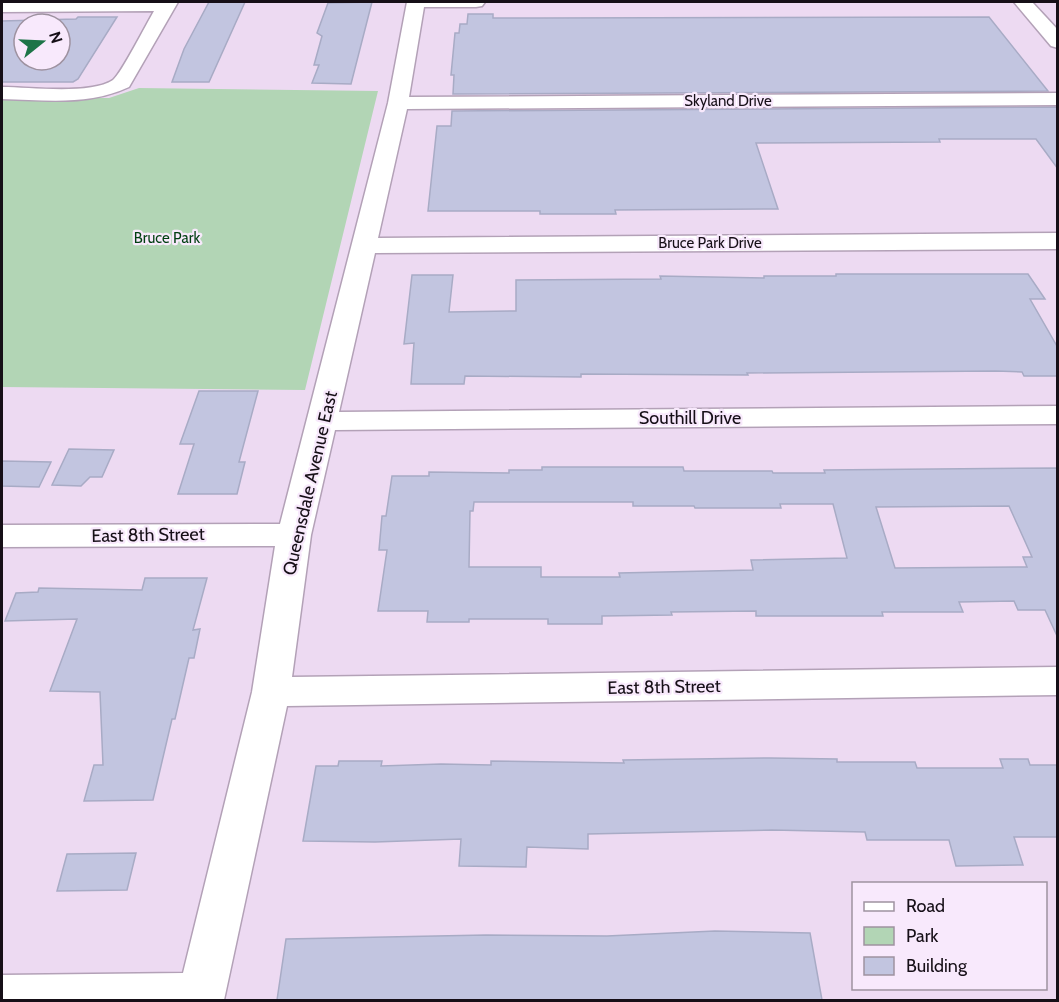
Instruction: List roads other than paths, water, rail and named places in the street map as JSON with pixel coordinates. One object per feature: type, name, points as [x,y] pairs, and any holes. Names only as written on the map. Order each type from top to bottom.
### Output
[{"type":"street","points":[[416,2],[476,2]]},
{"type":"street","name":"Queensdale Avenue East","points":[[201,998],[271,692],[294,535],[398,103],[416,2]]},
{"type":"street","points":[[1023,2],[1058,42]]},
{"type":"street","points":[[2,6],[168,4]]},
{"type":"street","points":[[2,93],[93,93],[110,90],[122,83],[168,4]]},
{"type":"street","name":"Skyland Drive","points":[[398,103],[1058,99]]},
{"type":"street","name":"Bruce Park Drive","points":[[362,246],[1058,241]]},
{"type":"street","name":"Southill Drive","points":[[323,421],[1058,415]]},
{"type":"street","name":"East 8th Street","points":[[2,536],[294,535]]},
{"type":"street","name":"East 8th Street","points":[[271,692],[1058,681]]},
{"type":"street","points":[[2,998],[201,998]]},
{"type":"park label","name":"Bruce Park","points":[[167,238]]}]
